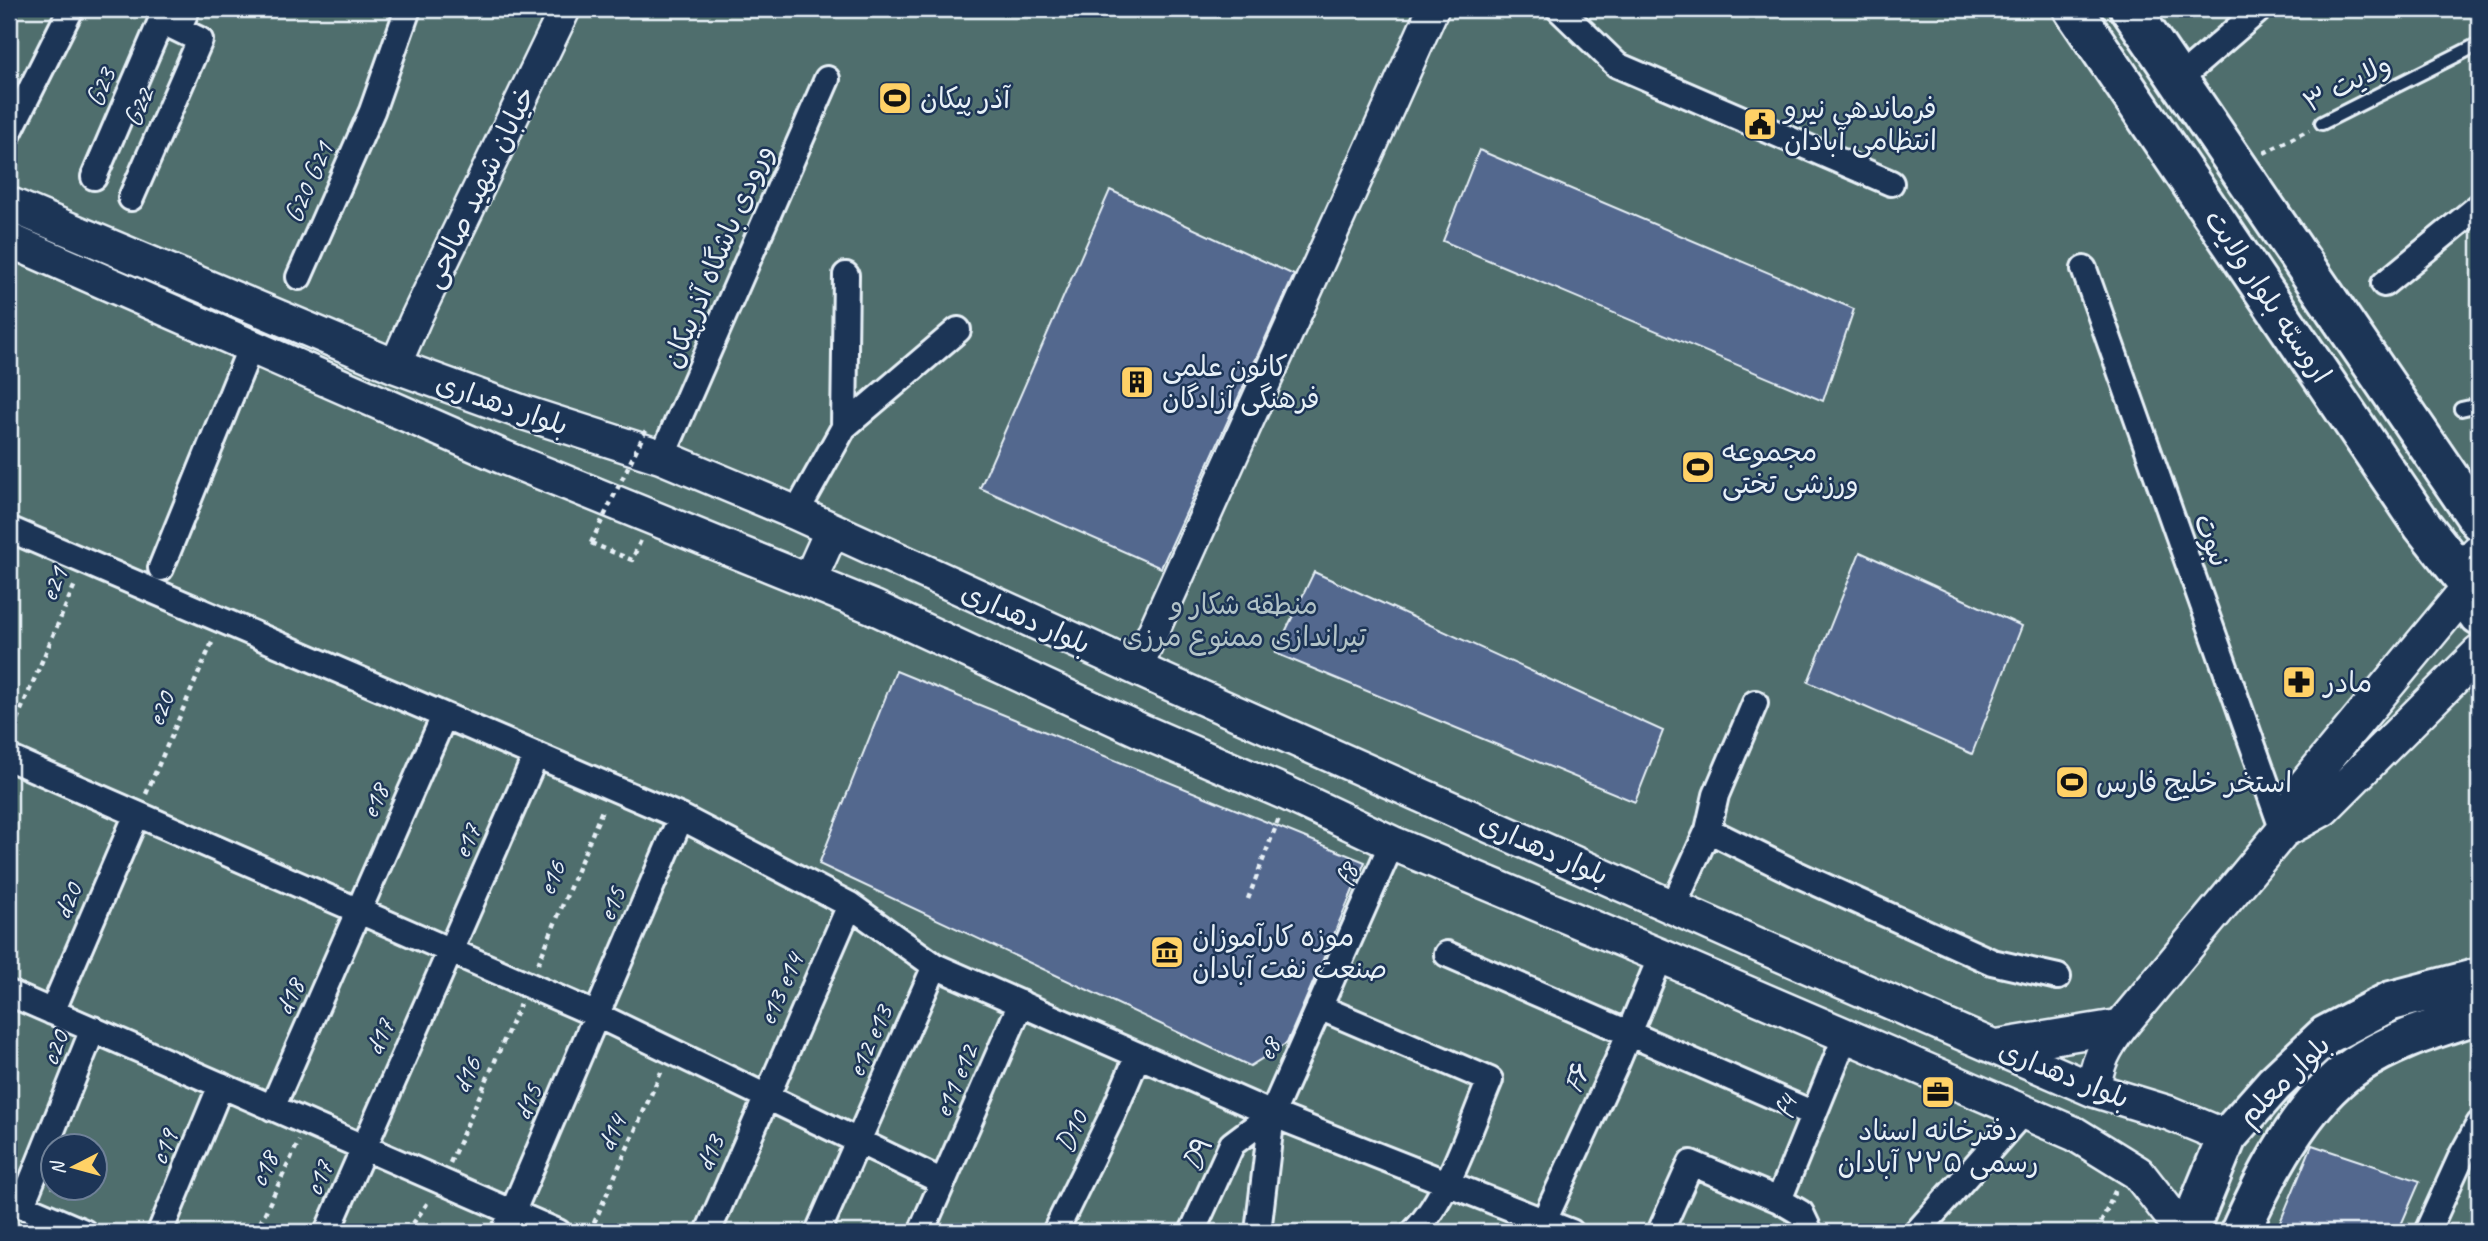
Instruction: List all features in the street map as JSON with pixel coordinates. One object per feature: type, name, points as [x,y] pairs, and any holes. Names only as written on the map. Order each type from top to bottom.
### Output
[{"type":"main road","name":"اروسیّه بلوار ولایت","points":[[2073,9],[2416,514],[2473,585]]},
{"type":"main road","name":"اروسیّه بلوار ولایت","points":[[2130,9],[2479,521]]},
{"type":"main road","name":"بلوار دهداری","points":[[9,204],[395,366],[522,412],[654,444],[891,557],[1756,944],[2094,1090],[2169,1113],[2227,1137]]},
{"type":"main road","name":"بلوار دهداری","points":[[9,240],[503,457],[873,607],[1392,843],[2075,1134],[2138,1173],[2186,1232]]},
{"type":"main road","points":[[809,580],[832,530]]},
{"type":"main road","points":[[873,607],[891,557]]},
{"type":"main road","points":[[2094,1090],[2095,1071],[2102,1052],[2121,1026],[2283,831],[2303,787],[2473,585]]},
{"type":"main road","points":[[2283,831],[2323,809],[2479,653]]},
{"type":"main road","points":[[1736,988],[1756,944]]},
{"type":"main road","name":"بلوار معلم","points":[[2186,1232],[2227,1137],[2274,1084],[2326,1035],[2391,1001],[2479,978]]},
{"type":"main road","name":"بلوار معلم","points":[[2240,1232],[2258,1192],[2309,1108],[2354,1066],[2406,1038],[2479,1014]]},
{"type":"main road","points":[[1994,1047],[2121,1026]]},
{"type":"main road","points":[[2227,1137],[2244,1162],[2258,1192]]},
{"type":"street","points":[[9,130],[71,9]]},
{"type":"street","name":"G20 G21","points":[[299,277],[372,111],[408,9]]},
{"type":"street","name":"خیابان شهید صالحی","points":[[395,366],[565,9]]},
{"type":"street","points":[[1137,668],[1433,9]]},
{"type":"street","points":[[1559,9],[1617,65],[1891,183]]},
{"type":"street","points":[[2178,80],[2260,9]]},
{"type":"street","name":"G23","points":[[94,177],[181,25]]},
{"type":"street","name":"G22","points":[[131,198],[181,25]]},
{"type":"street","name":"ورودی باشگاه آذرپیکان","points":[[654,444],[827,79]]},
{"type":"street","points":[[2384,284],[2479,206]]},
{"type":"street","name":"نبوت","points":[[2084,269],[2283,831]]},
{"type":"street","points":[[844,427],[846,275]]},
{"type":"street","points":[[796,513],[844,427],[958,330]]},
{"type":"street","points":[[161,568],[251,346]]},
{"type":"street","points":[[9,529],[681,817],[850,905],[935,966],[1272,1114],[1446,1183],[1542,1227],[1571,1232]]},
{"type":"street","points":[[1673,907],[1708,831],[1716,795],[1755,703]]},
{"type":"street","name":"e18","points":[[359,911],[444,716]]},
{"type":"street","name":"e17","points":[[450,951],[536,755]]},
{"type":"street","points":[[9,758],[597,1015],[943,1182]]},
{"type":"street","name":"d20","points":[[52,1012],[138,814]]},
{"type":"street","name":"e15","points":[[597,1015],[681,817]]},
{"type":"street","points":[[1708,831],[1992,962],[2058,977]]},
{"type":"street","name":"f8","points":[[1319,1007],[1392,843]]},
{"type":"street","name":"e13 e14","points":[[765,1097],[850,905]]},
{"type":"street","name":"d18","points":[[272,1108],[359,911]]},
{"type":"street","name":"d17","points":[[363,1147],[450,951]]},
{"type":"street","points":[[1447,954],[1814,1114]]},
{"type":"street","name":"F۶","points":[[1542,1227],[1661,956]]},
{"type":"street","name":"e12 e13","points":[[818,1232],[935,966]]},
{"type":"street","points":[[9,993],[442,1182],[509,1222],[558,1232]]},
{"type":"street","name":"e11 e12","points":[[921,1232],[1021,1003]]},
{"type":"street","points":[[1319,1007],[1490,1080],[1446,1183],[1426,1220],[1414,1232]]},
{"type":"street","name":"e8","points":[[1272,1114],[1319,1007]]},
{"type":"street","name":"d15","points":[[509,1222],[597,1015]]},
{"type":"street","name":"c20","points":[[15,1202],[93,1029]]},
{"type":"street","name":"f4","points":[[1779,1200],[1846,1035]]},
{"type":"street","name":"D10","points":[[1055,1232],[1139,1055]]},
{"type":"street","name":"c19","points":[[159,1232],[221,1085]]},
{"type":"street","name":"d13","points":[[708,1232],[765,1097]]},
{"type":"street","points":[[1917,1232],[2023,1112]]},
{"type":"street","points":[[1258,1232],[1272,1114]]},
{"type":"street","name":"D۹","points":[[1192,1232],[1232,1144],[1272,1114]]},
{"type":"street","points":[[2427,1232],[2479,1124]]},
{"type":"street","name":"c17","points":[[327,1232],[363,1147]]},
{"type":"street","points":[[1660,1232],[1691,1163],[1779,1200],[1801,1213],[1810,1232]]},
{"type":"street","points":[[15,1202],[79,1231]]},
{"type":"lane","name":"ولایت ۳","points":[[2322,123],[2479,44]]},
{"type":"lane","points":[[2461,409],[2479,405]]},
{"type":"path","name":"ولایت ۳","points":[[2237,167],[2322,123]]},
{"type":"path","points":[[632,560],[591,543],[654,444]]},
{"type":"path","name":"e21","points":[[9,739],[85,562]]},
{"type":"path","name":"e20","points":[[138,814],[221,621]]},
{"type":"path","name":"e16","points":[[529,985],[611,787]]},
{"type":"path","points":[[1248,899],[1288,794]]},
{"type":"path","name":"d16","points":[[407,1232],[442,1182],[529,985]]},
{"type":"path","name":"d14","points":[[590,1232],[671,1051]]},
{"type":"path","name":"c18","points":[[256,1232],[308,1123]]},
{"type":"path","points":[[2097,1232],[2127,1166]]},
{"type":"green space","name":"منطقه شکار و تیراندازی ممنوع مرزی","points":[[9,9],[2479,9],[2479,1232],[9,1232]]},
{"type":"building","points":[[1479,150],[1854,309],[1823,401],[1443,241]]},
{"type":"building","name":"کانون علمی فرهنگی آزادگان","points":[[1110,190],[1294,275],[1161,568],[980,488]]},
{"type":"building","points":[[1860,552],[2022,626],[1972,754],[1808,682]]},
{"type":"building","points":[[1314,572],[1663,731],[1635,802],[1275,653]]},
{"type":"building","name":"موزه کارآموزان صنعت نفت آبادان","points":[[896,671],[1365,862],[1287,1043],[1250,1066],[819,864]]},
{"type":"building","points":[[2312,1145],[2420,1181],[2398,1232],[2276,1232]]},
{"type":"place","name":"آذر پیکان","points":[[895,98]]},
{"type":"place","name":"فرماندهی نیرو انتظامی آبادان","points":[[1760,124]]},
{"type":"place","name":"کانون علمی فرهنگی آزادگان","points":[[1137,382]]},
{"type":"place","name":"مجموعه ورزشی تختی","points":[[1698,467]]},
{"type":"place","name":"مادر","points":[[2299,682]]},
{"type":"place","name":"استخر خلیج فارس","points":[[2072,782]]},
{"type":"place","name":"موزه کارآموزان صنعت نفت آبادان","points":[[1167,952]]},
{"type":"place","name":"دفترخانه اسناد رسمی ۲۲۵ آبادان","points":[[1938,1092]]}]
